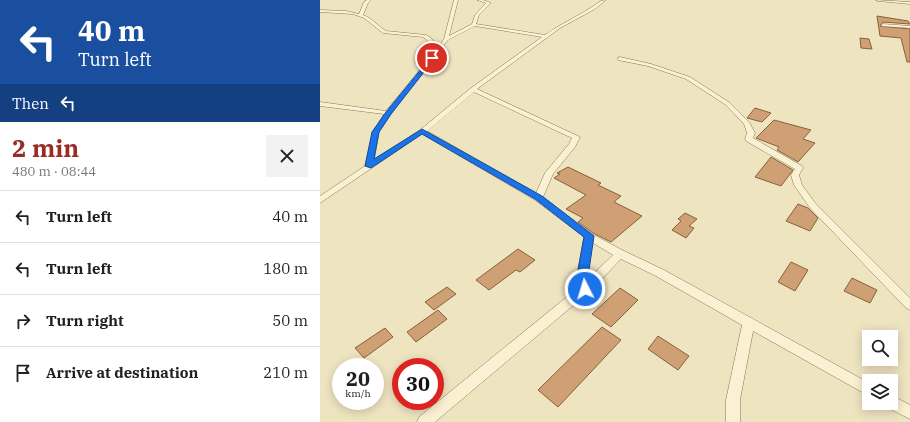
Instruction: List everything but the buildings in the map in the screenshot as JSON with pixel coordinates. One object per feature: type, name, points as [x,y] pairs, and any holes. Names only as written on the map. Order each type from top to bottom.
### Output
[{"type":"street","points":[[359,15],[362,14],[366,2],[369,0]]},
{"type":"street","points":[[369,166],[376,132],[388,113],[446,39],[456,0]]},
{"type":"street","points":[[474,25],[477,15],[489,3],[479,0]]},
{"type":"street","points":[[320,200],[422,131],[473,89],[545,36],[604,0]]},
{"type":"street","points":[[878,0],[910,3]]},
{"type":"street","points":[[320,11],[344,12],[359,15],[369,18],[379,29],[385,32],[424,36],[429,39],[438,51]]},
{"type":"street","points":[[883,24],[910,27]]},
{"type":"street","points":[[446,39],[474,25],[545,36]]},
{"type":"street","points":[[620,59],[694,80],[703,90],[728,104],[747,123],[751,133],[749,140],[799,168],[795,175],[796,182],[808,198],[838,232],[910,305]]},
{"type":"street","points":[[473,89],[576,137],[567,151],[549,173],[538,198]]},
{"type":"street","points":[[320,104],[388,113]]},
{"type":"street","points":[[422,131],[538,198],[590,236],[620,254],[660,273],[862,386]]},
{"type":"street","points":[[585,289],[583,270],[590,236]]},
{"type":"street","points":[[424,422],[585,289],[620,254]]},
{"type":"street","points":[[733,422],[733,400],[748,323]]},
{"type":"street","points":[[898,406],[910,412]]},
{"type":"route","points":[[432,58],[388,113],[376,132],[369,166],[422,131],[538,198],[590,236],[583,270],[585,289]]}]
